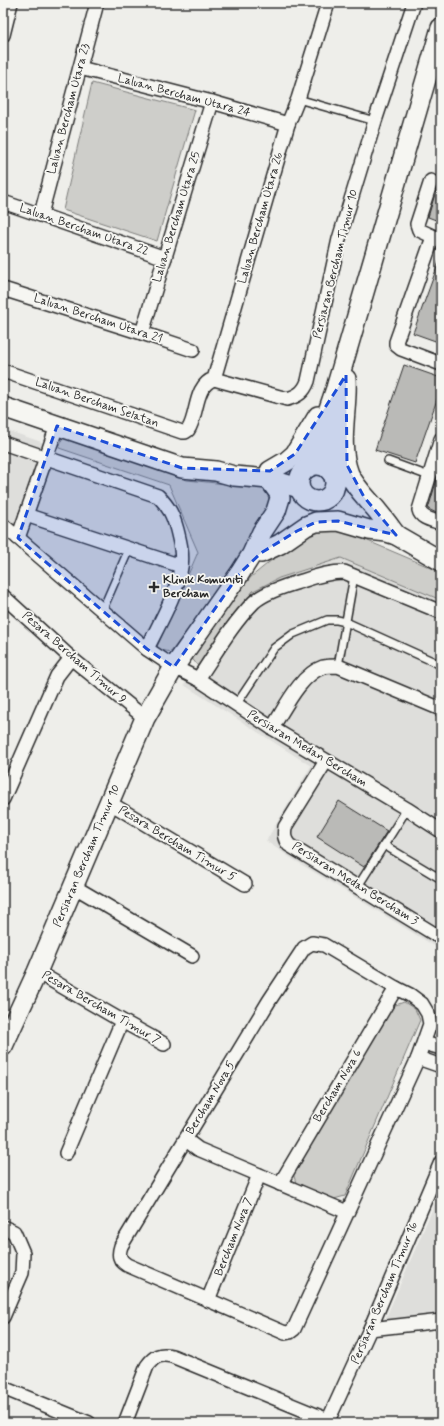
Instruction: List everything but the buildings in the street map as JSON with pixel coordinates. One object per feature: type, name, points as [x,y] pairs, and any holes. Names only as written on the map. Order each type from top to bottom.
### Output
[{"type":"street","points":[[3,35],[11,3]]},
{"type":"street","name":"Laluan Bercham Utara 23","points":[[41,214],[97,3]]},
{"type":"street","name":"Laluan Bercham Utara 26","points":[[190,427],[203,388],[208,381],[214,379],[288,124],[298,99],[328,3]]},
{"type":"street","name":"Persiaran Bercham Timur 10","points":[[214,379],[286,399],[301,393],[305,388],[308,381],[339,239],[375,121],[414,3]]},
{"type":"street","points":[[256,553],[319,500],[327,498],[331,493],[334,482],[332,474],[331,442],[341,381],[441,28]]},
{"type":"street","points":[[256,553],[276,527],[300,489],[299,481],[301,475],[307,468],[341,381],[441,49]]},
{"type":"street","name":"Laluan Bercham Utara 24","points":[[80,68],[212,102],[288,124]]},
{"type":"street","name":"Laluan Bercham Utara 25","points":[[142,333],[212,102]]},
{"type":"street","points":[[432,181],[417,224],[419,230],[437,238],[396,345],[401,349],[441,364]]},
{"type":"street","name":"Laluan Bercham Utara 22","points":[[3,202],[165,258]]},
{"type":"street","name":"Laluan Bercham Utara 21","points":[[3,289],[193,350]]},
{"type":"street","name":"Laluan Bercham Selatan","points":[[3,371],[182,432],[185,432],[190,427]]},
{"type":"street","points":[[270,475],[295,454],[325,404],[341,381]]},
{"type":"street","points":[[341,381],[347,389],[344,420],[346,465],[360,490],[391,531]]},
{"type":"street","points":[[3,407],[182,468],[216,471],[235,470],[270,475],[300,489],[307,498],[319,500],[391,531],[441,561]]},
{"type":"street","points":[[18,538],[58,426]]},
{"type":"street","points":[[441,439],[419,506],[420,513],[424,517],[441,523]]},
{"type":"street","points":[[3,443],[158,496],[167,505],[173,516],[181,544],[181,566],[177,585],[147,649]]},
{"type":"street","points":[[270,475],[315,465],[327,468],[358,502],[391,531]]},
{"type":"street","points":[[256,553],[262,532],[271,520],[279,504],[279,493],[270,475]]},
{"type":"street","points":[[26,515],[181,566]]},
{"type":"street","points":[[256,553],[280,544],[306,526],[316,522],[338,521],[369,530],[391,531]]},
{"type":"street","name":"Persiaran Medan Bercham","points":[[3,525],[147,649],[174,667],[198,679],[272,728],[441,831]]},
{"type":"street","name":"Persiaran Bercham Timur 10","points":[[5,1038],[37,972],[145,718],[174,667],[240,573],[256,553]]},
{"type":"street","points":[[198,679],[231,630],[255,601],[285,586],[317,576],[344,572],[441,612]]},
{"type":"street","name":"Pesara Bercham Timur 9","points":[[3,596],[71,658],[145,718]]},
{"type":"street","points":[[3,799],[57,676],[71,658]]},
{"type":"street","points":[[272,728],[304,679],[314,671],[324,666],[338,666],[441,709]]},
{"type":"street","name":"Persiaran Medan Bercham 3","points":[[326,761],[286,827],[284,833],[285,840],[289,845],[441,938]]},
{"type":"street","name":"Pesara Bercham Timur 5","points":[[110,803],[245,884]]},
{"type":"street","points":[[73,886],[192,956]]},
{"type":"street","name":"Bercham Nova 5","points":[[208,1300],[127,1265],[120,1258],[119,1252],[121,1246],[304,948],[312,943],[324,945],[396,988]]},
{"type":"street","name":"Pesara Bercham Timur 7","points":[[37,972],[122,1022],[164,1044]]},
{"type":"street","points":[[208,1300],[280,1332],[290,1332],[294,1329],[418,1058],[430,1024],[428,1014],[422,1004],[410,995],[396,988]]},
{"type":"street","name":"Bercham Nova 6","points":[[280,1184],[396,988]]},
{"type":"street","points":[[66,1153],[122,1022]]},
{"type":"street","points":[[424,1043],[441,1048]]},
{"type":"street","points":[[418,1058],[441,1066]]},
{"type":"street","points":[[186,1140],[198,1149],[347,1212]]},
{"type":"street","name":"Persiaran Bercham Timur 16","points":[[327,1422],[370,1329],[441,1162]]},
{"type":"street","name":"Bercham Nova 7","points":[[208,1300],[259,1175]]},
{"type":"street","points":[[3,1227],[14,1232],[23,1253],[22,1273],[3,1317]]},
{"type":"street","points":[[370,1329],[441,1321]]},
{"type":"street","points":[[126,1423],[147,1366],[152,1358],[164,1354],[172,1356],[327,1422]]},
{"type":"street","points":[[3,1388],[89,1423]]},
{"type":"lane","points":[[298,99],[375,121]]},
{"type":"lane","points":[[388,461],[429,476]]},
{"type":"lane","points":[[102,611],[129,549]]},
{"type":"lane","points":[[338,666],[354,576]]},
{"type":"lane","points":[[236,705],[274,648],[293,634],[327,620],[346,622],[441,665]]},
{"type":"lane","points":[[358,886],[407,809]]},
{"type":"lane","points":[[384,845],[441,879]]},
{"type":"highlighted area","points":[[346,375],[347,465],[364,497],[396,535],[338,521],[316,522],[297,531],[261,553],[240,573],[174,667],[147,649],[18,538],[57,426],[182,468],[270,471],[295,454]]},
{"type":"shaded area","points":[[92,83],[195,110],[157,241],[63,210]]},
{"type":"shaded area","points":[[3,429],[169,485],[198,552],[151,661],[3,530]]},
{"type":"shaded area","points":[[63,436],[187,480],[265,488],[270,501],[237,563],[171,652],[156,649],[198,552],[169,485],[59,448]]},
{"type":"shaded area","points":[[342,530],[441,572],[441,600],[341,558],[279,578],[253,591],[198,666],[190,656],[251,577],[306,532]]},
{"type":"shaded area","points":[[341,558],[441,600],[441,950],[291,858],[266,841],[311,766],[184,685],[253,591],[279,578]]},
{"type":"shaded area","points":[[404,1002],[415,1009],[420,1020],[345,1196],[334,1199],[296,1183],[293,1173],[393,1006]]},
{"type":"shaded area","points":[[441,1189],[441,1326],[378,1336]]},
{"type":"place","name":"Klinik Komuniti Bercham","points":[[154,587]]}]
